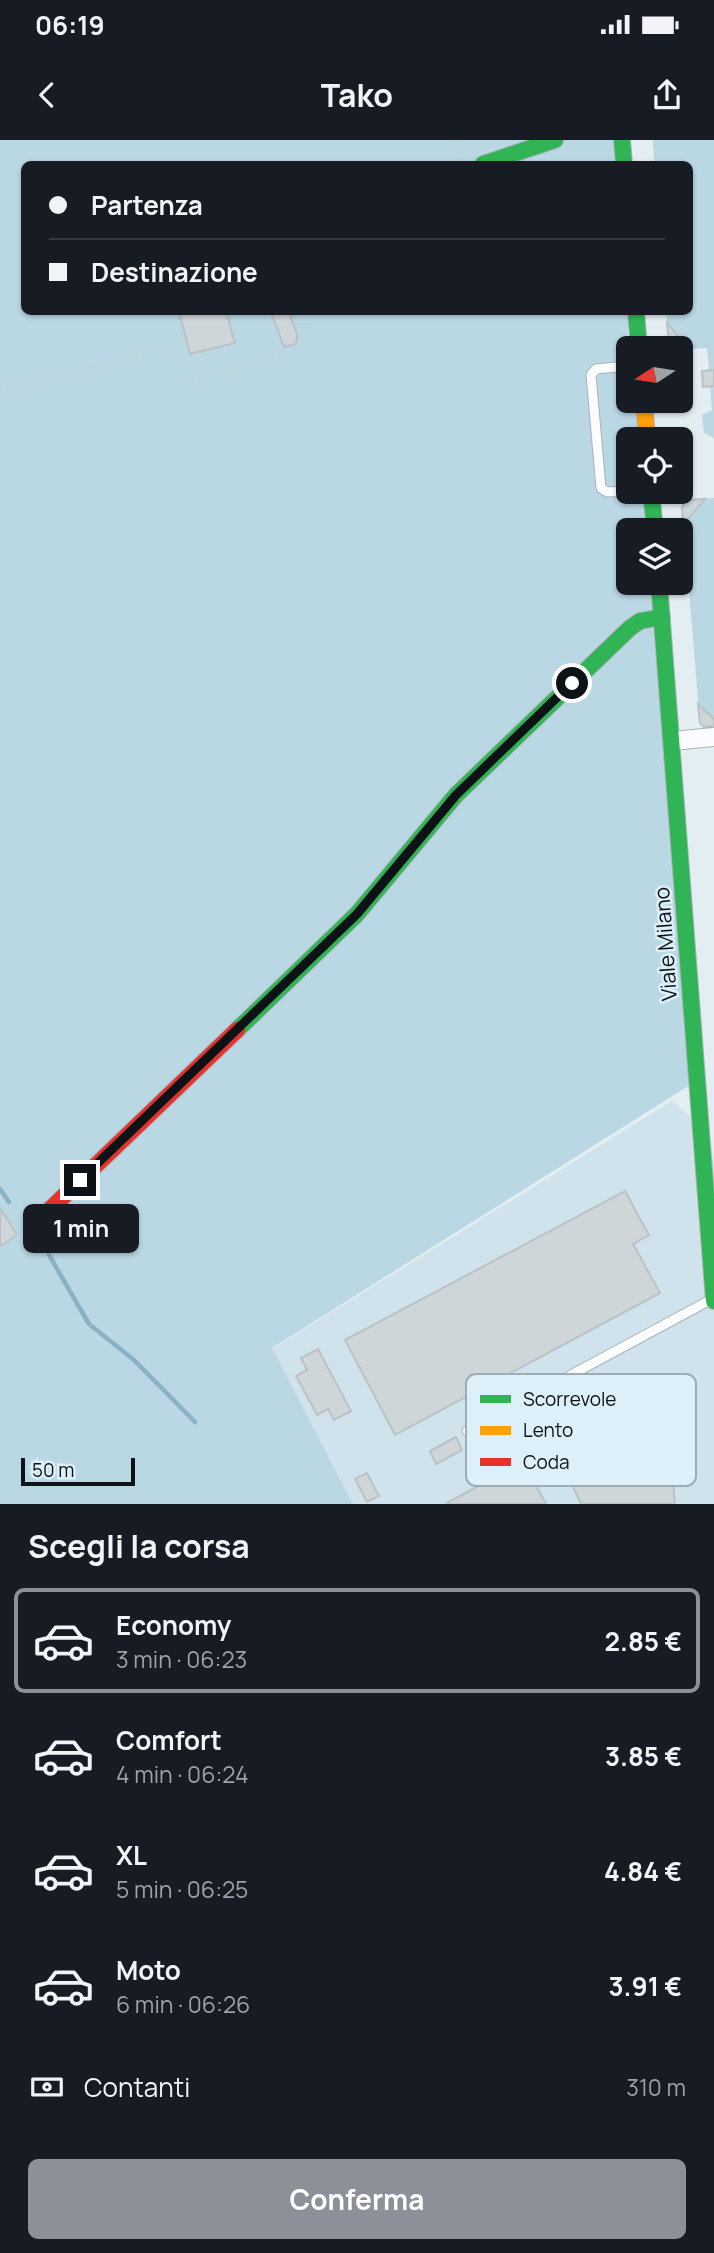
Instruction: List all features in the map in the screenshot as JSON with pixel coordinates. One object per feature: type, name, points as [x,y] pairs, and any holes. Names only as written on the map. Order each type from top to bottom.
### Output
[{"type":"street","points":[[493,161],[555,140]]},
{"type":"street","points":[[622,140],[624,161]]},
{"type":"street","points":[[636,315],[638,336]]},
{"type":"street","name":"Viale Milano","points":[[660,595],[714,1300]]},
{"type":"street","points":[[41,1218],[357,914],[456,795],[495,757],[630,628],[640,621],[662,617]]},
{"type":"street","points":[[672,741],[714,737]]},
{"type":"lane","points":[[616,367],[596,369],[591,375],[601,488],[607,492],[616,492]]},
{"type":"lane","points":[[574,1374],[714,1300]]},
{"type":"path","points":[[456,140],[464,161]]},
{"type":"path","points":[[0,391],[163,348],[174,352],[196,379],[206,379],[301,350],[306,331],[300,315]]},
{"type":"shaded area","points":[[0,140],[614,140],[616,161],[21,161],[21,315],[628,315],[628,336],[616,336],[616,413],[636,413],[638,427],[616,427],[616,504],[644,504],[645,518],[616,518],[616,595],[651,595],[690,1085],[272,1348],[353,1504],[0,1504]]},
{"type":"shaded area","points":[[653,140],[714,140],[714,438],[704,433],[702,415],[712,410],[710,387],[703,387],[702,371],[709,370],[707,348],[693,349],[693,336],[668,336],[666,315],[693,315],[693,161],[654,161]]},
{"type":"shaded area","points":[[714,498],[714,728],[706,728],[700,723],[689,595],[693,595],[693,518],[683,518],[682,507],[684,504],[693,504],[693,500]]},
{"type":"shaded area","points":[[672,1101],[708,1132],[714,1163],[714,1504],[353,1504],[272,1349]]},
{"type":"building","points":[[180,315],[227,315],[235,343],[190,354]]},
{"type":"building","points":[[272,315],[290,315],[297,334],[296,344],[284,347]]},
{"type":"building","points":[[667,323],[678,336],[668,336]]},
{"type":"building","points":[[714,370],[714,386],[703,387],[702,371]]},
{"type":"building","points":[[705,499],[689,518],[683,518],[682,507],[684,504],[693,504],[693,500]]},
{"type":"building","points":[[698,704],[714,719],[714,726],[704,727],[700,723]]},
{"type":"building","points":[[625,1191],[649,1235],[633,1244],[660,1293],[509,1374],[466,1374],[466,1397],[395,1435],[345,1340]]},
{"type":"building","points":[[0,1208],[17,1235],[0,1246]]},
{"type":"building","points":[[318,1349],[351,1411],[334,1420],[328,1409],[317,1415],[296,1376],[307,1370],[301,1358]]},
{"type":"building","points":[[456,1437],[462,1450],[436,1464],[430,1451]]},
{"type":"building","points":[[367,1473],[379,1496],[367,1502],[355,1479]]},
{"type":"building","points":[[478,1486],[536,1486],[546,1504],[445,1504]]},
{"type":"building","points":[[572,1486],[673,1486],[675,1504],[581,1504]]},
{"type":"waterway","points":[[0,1189],[9,1202]]},
{"type":"waterway","points":[[49,1255],[89,1324],[134,1360],[195,1422]]},
{"type":"traffic: fast","points":[[492,161],[555,140]]},
{"type":"traffic: fast","points":[[622,140],[624,161]]},
{"type":"traffic: fast","points":[[636,315],[638,336]]},
{"type":"traffic: fast","points":[[652,504],[654,518]]},
{"type":"traffic: fast","points":[[660,595],[714,1301]]},
{"type":"traffic: fast","points":[[237,1030],[357,914],[456,795],[630,628],[640,621],[662,617]]},
{"type":"traffic: slow","points":[[645,413],[646,427]]},
{"type":"traffic: jam","points":[[41,1218],[237,1030]]},
{"type":"route","points":[[80,1180],[357,914],[456,795],[572,683]]}]
